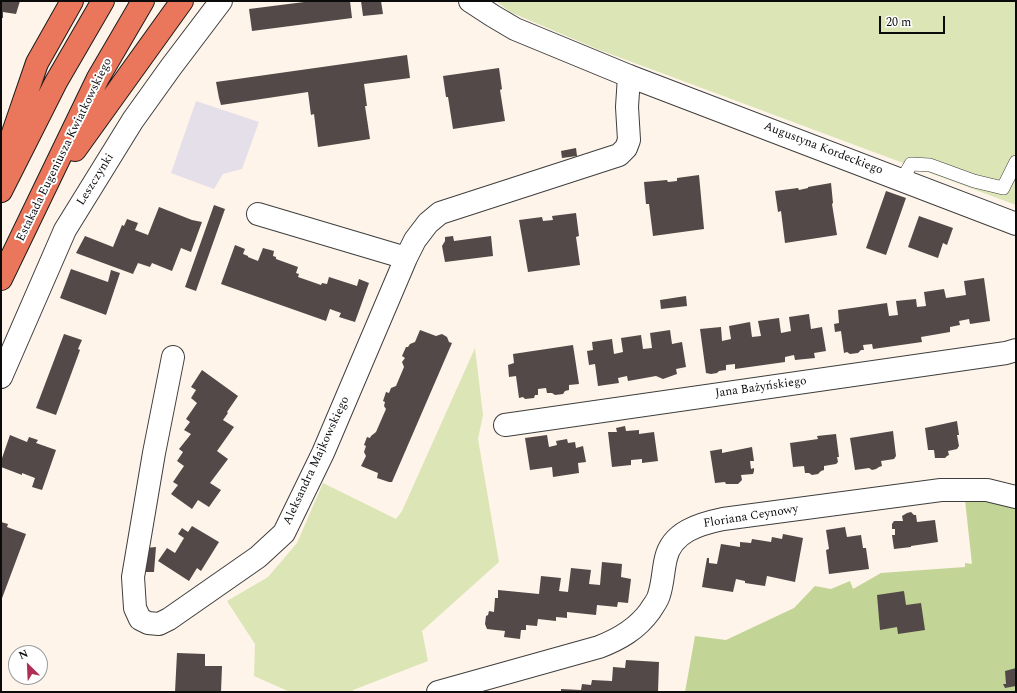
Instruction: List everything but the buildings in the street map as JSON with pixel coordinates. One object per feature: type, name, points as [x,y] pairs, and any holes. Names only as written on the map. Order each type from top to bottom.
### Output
[{"type":"highway","points":[[1,169],[37,64],[72,1]]},
{"type":"highway","points":[[1,192],[56,82],[103,1]]},
{"type":"highway","name":"Estakada Eugeniusza Kwiatkowskiego","points":[[1,279],[42,197],[98,78],[143,1]]},
{"type":"highway","points":[[42,197],[182,1]]},
{"type":"street","name":"Leszczynki","points":[[1,377],[65,230],[133,120],[221,1]]},
{"type":"street","name":"Augustyna Kordeckiego","points":[[470,1],[515,28],[629,76],[1016,224]]},
{"type":"street","points":[[258,214],[406,258],[415,240],[428,223],[440,213],[619,155],[626,148],[629,140],[627,108],[629,76]]},
{"type":"street","name":"Aleksandra Majkowskiego","points":[[173,357],[154,452],[133,577],[135,608],[140,619],[148,623],[159,624],[169,619],[258,558],[284,533],[323,453],[406,258]]},
{"type":"street","name":"Jana Bażyńskiego","points":[[505,424],[1006,353],[1016,350]]},
{"type":"street","name":"Floriana Ceynowy","points":[[438,692],[599,647],[630,632],[642,621],[659,596],[666,557],[676,539],[703,524],[723,519],[941,490],[987,490],[1016,497]]},
{"type":"lane","points":[[902,180],[911,164],[930,165],[974,181],[1003,188],[1016,162]]},
{"type":"shaded area","points":[[196,101],[259,122],[242,169],[223,174],[214,189],[171,173]]},
{"type":"green space","points":[[496,1],[1016,1],[1016,205],[597,49],[510,12]]},
{"type":"green space","points":[[475,348],[483,415],[478,439],[499,562],[422,631],[428,661],[353,690],[353,692],[290,692],[254,676],[255,644],[227,601],[268,577],[297,543],[323,483],[396,519],[402,511]]},
{"type":"green space","points":[[979,499],[1006,503],[1016,509],[1016,692],[685,692],[695,636],[726,640],[794,608],[815,586],[831,589],[850,581],[853,589],[881,573],[965,567],[965,563],[972,564],[965,500]]}]
